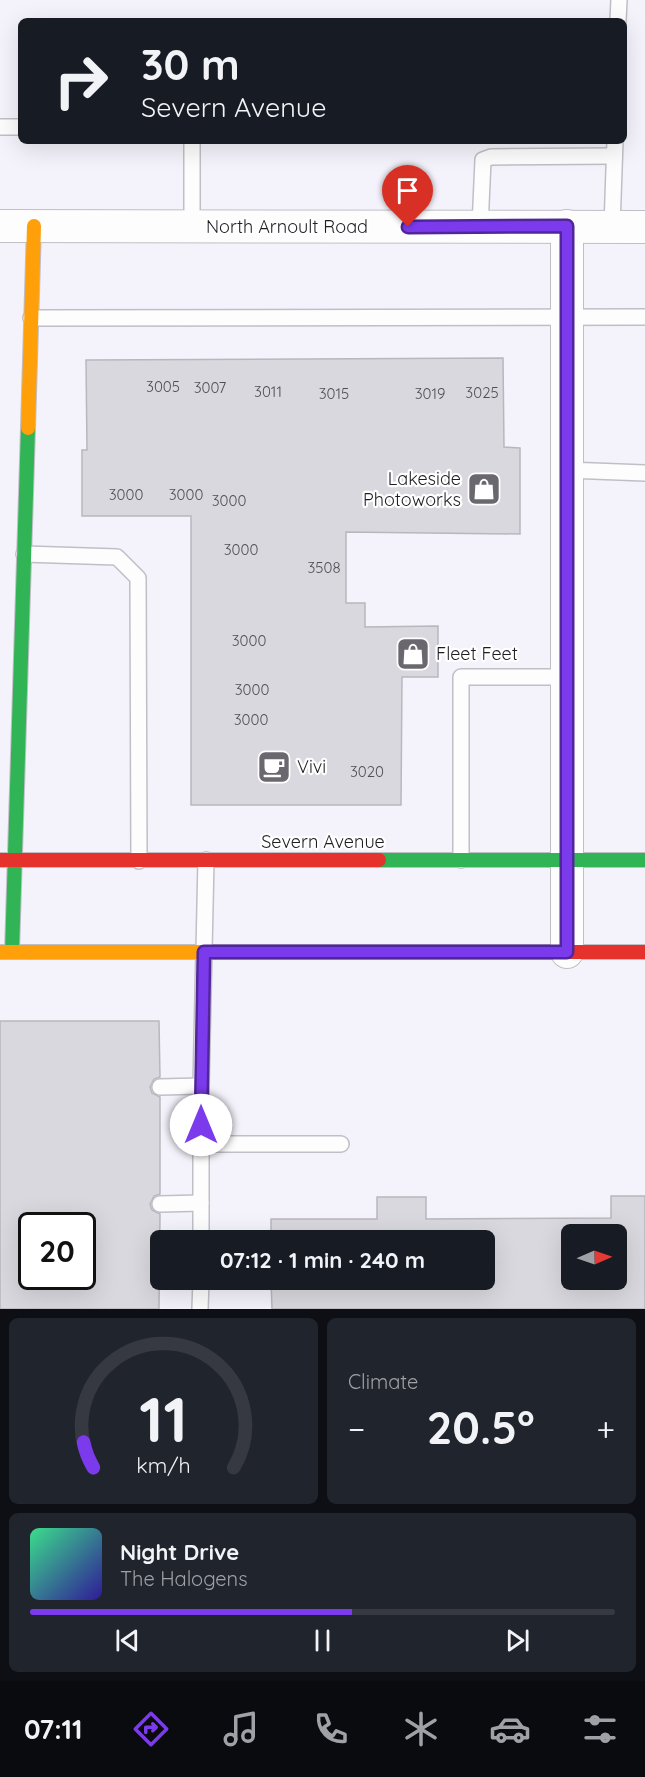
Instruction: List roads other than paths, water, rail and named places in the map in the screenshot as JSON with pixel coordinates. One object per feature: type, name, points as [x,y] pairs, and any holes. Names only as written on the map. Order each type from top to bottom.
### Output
[{"type":"street","name":"North Arnoult Road","points":[[0,226],[645,227]]},
{"type":"street","points":[[34,226],[24,554],[16,623],[15,860],[6,952],[645,952]]},
{"type":"street","points":[[567,226],[567,952]]},
{"type":"street","name":"Severn Avenue","points":[[0,860],[645,860]]},
{"type":"lane","points":[[618,18],[619,0]]},
{"type":"lane","points":[[0,127],[18,127]]},
{"type":"lane","points":[[192,144],[192,226]]},
{"type":"lane","points":[[480,227],[483,160],[491,157],[615,149],[612,227]]},
{"type":"lane","points":[[31,318],[645,317]]},
{"type":"lane","points":[[567,470],[645,473]]},
{"type":"lane","points":[[24,554],[117,557],[138,578],[139,861]]},
{"type":"lane","points":[[461,860],[461,677],[567,677]]},
{"type":"lane","points":[[201,1230],[201,1086],[206,860]]},
{"type":"lane","points":[[160,1087],[201,1086]]},
{"type":"lane","points":[[201,1144],[341,1144]]},
{"type":"lane","points":[[160,1204],[201,1203]]},
{"type":"lane","points":[[201,1290],[201,1309]]},
{"type":"place","name":"Lakeside Photoworks","points":[[484,489]]},
{"type":"place","name":"Fleet Feet","points":[[413,654]]},
{"type":"place","name":"Vivi","points":[[274,767]]}]
